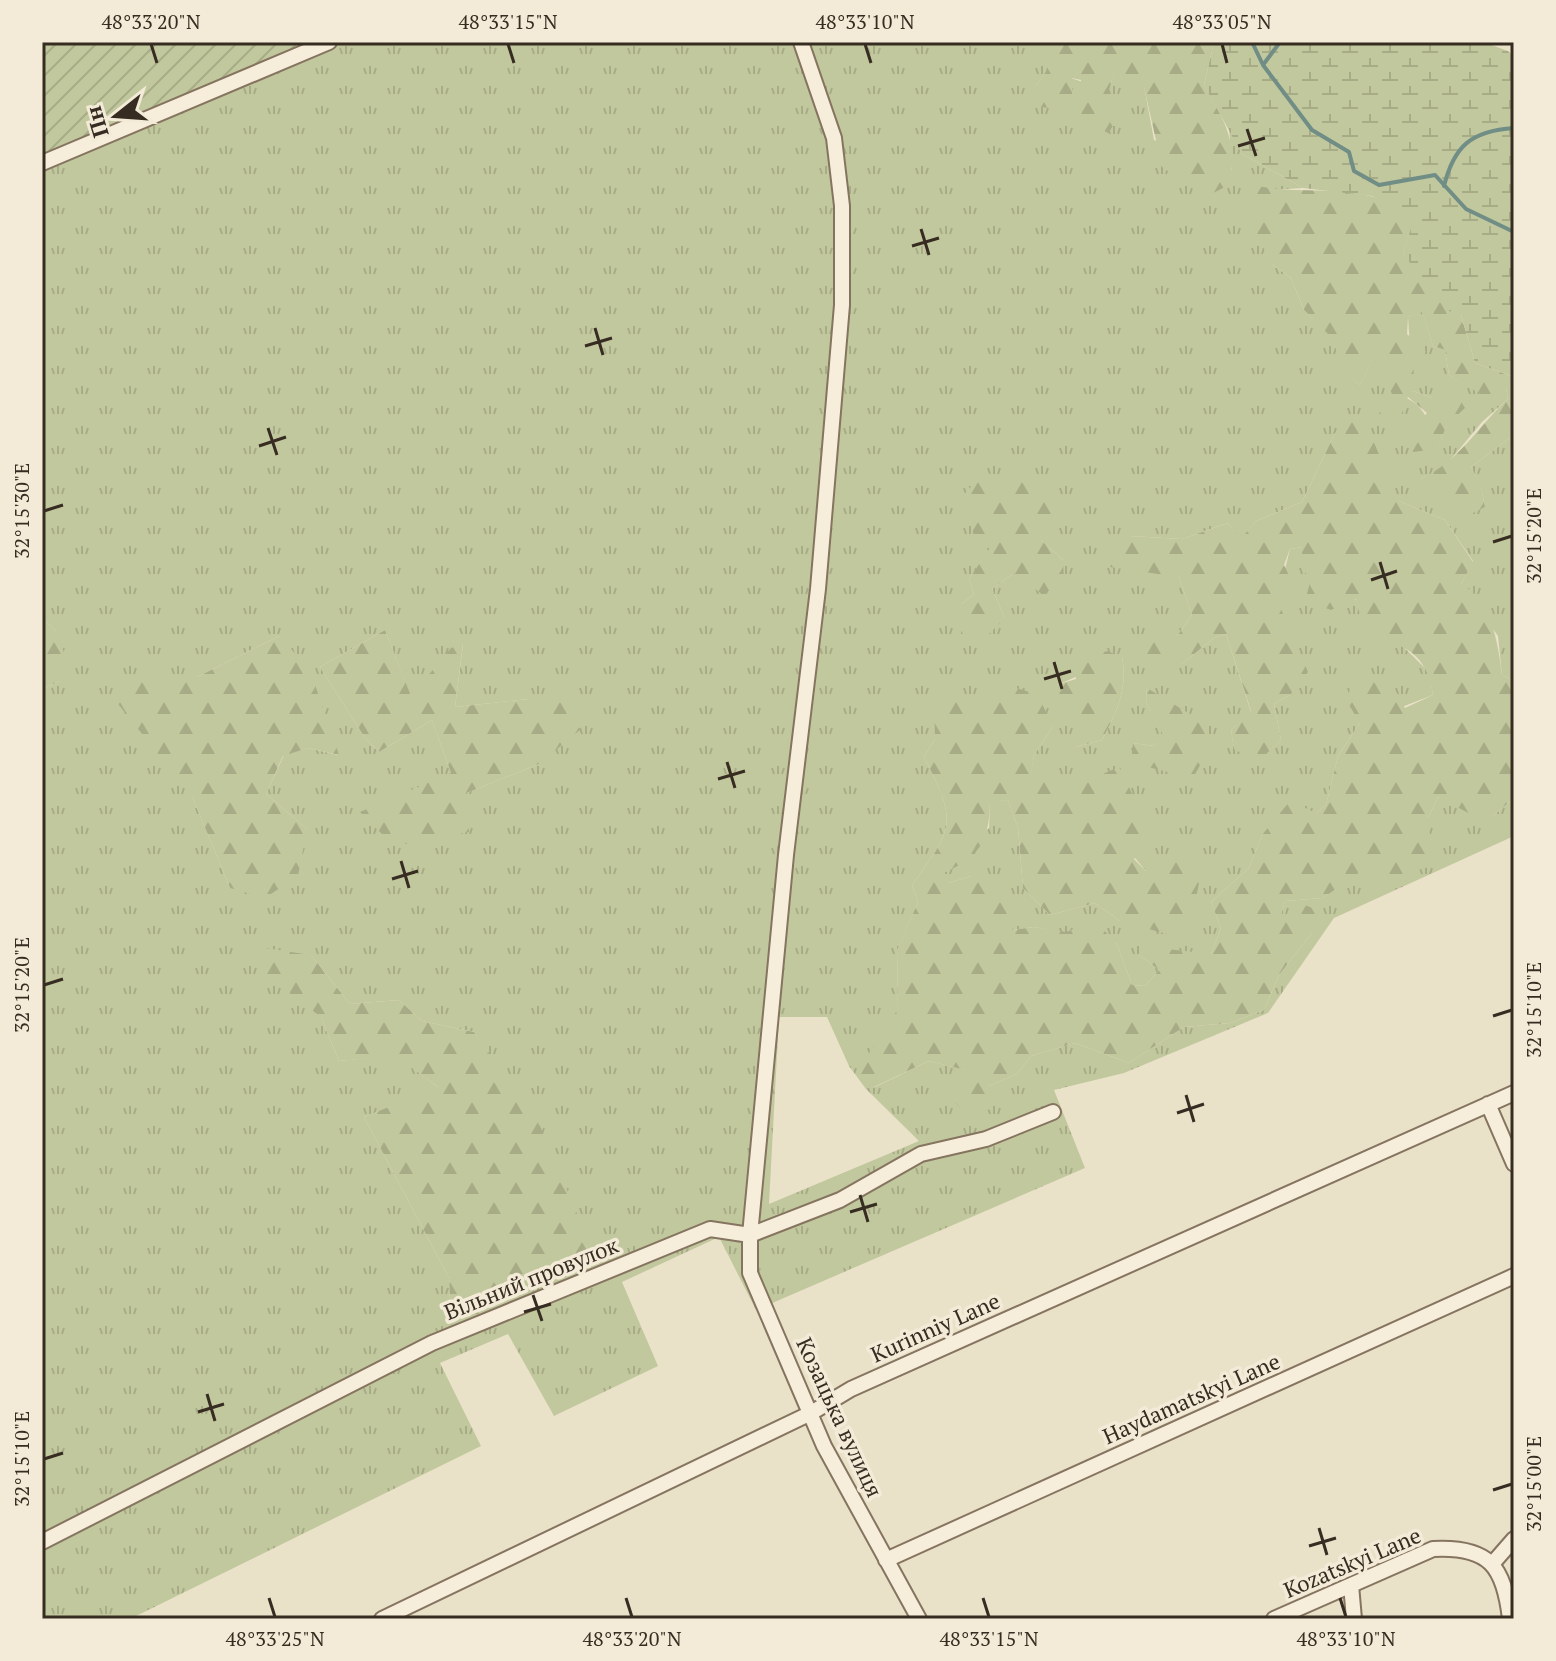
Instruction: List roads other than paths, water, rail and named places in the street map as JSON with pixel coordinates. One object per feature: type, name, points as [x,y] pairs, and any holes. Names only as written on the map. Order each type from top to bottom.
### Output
[{"type":"street","points":[[42,163],[329,42]]},
{"type":"street","points":[[750,1235],[786,855],[818,589],[842,305],[842,206],[834,138],[801,42]]},
{"type":"street","name":"Kurinniy Lane","points":[[382,1619],[811,1413],[851,1389],[1514,1093]]},
{"type":"street","points":[[1488,1104],[1514,1164]]},
{"type":"street","name":"Вільний провулок","points":[[42,1542],[432,1343],[710,1229],[750,1235],[840,1200],[921,1154],[986,1139],[1053,1112]]},
{"type":"street","name":"Козацька вулиця","points":[[750,1235],[750,1273],[824,1446],[919,1619]]},
{"type":"street","name":"Haydamatskyi Lane","points":[[886,1560],[1514,1276]]},
{"type":"street","points":[[1510,1619],[1503,1579],[1493,1563],[1514,1539]]},
{"type":"street","name":"Kozatskyi Lane","points":[[1274,1619],[1433,1549],[1455,1548],[1476,1553],[1493,1563]]},
{"type":"street","points":[[1351,1585],[1354,1619]]},
{"type":"waterway","points":[[1252,42],[1263,65],[1312,130],[1349,152],[1354,171],[1379,185],[1435,175],[1466,209],[1514,232]]},
{"type":"waterway","points":[[1263,65],[1280,42]]},
{"type":"waterway","points":[[1444,186],[1453,160],[1467,143],[1486,133],[1514,128]]}]
